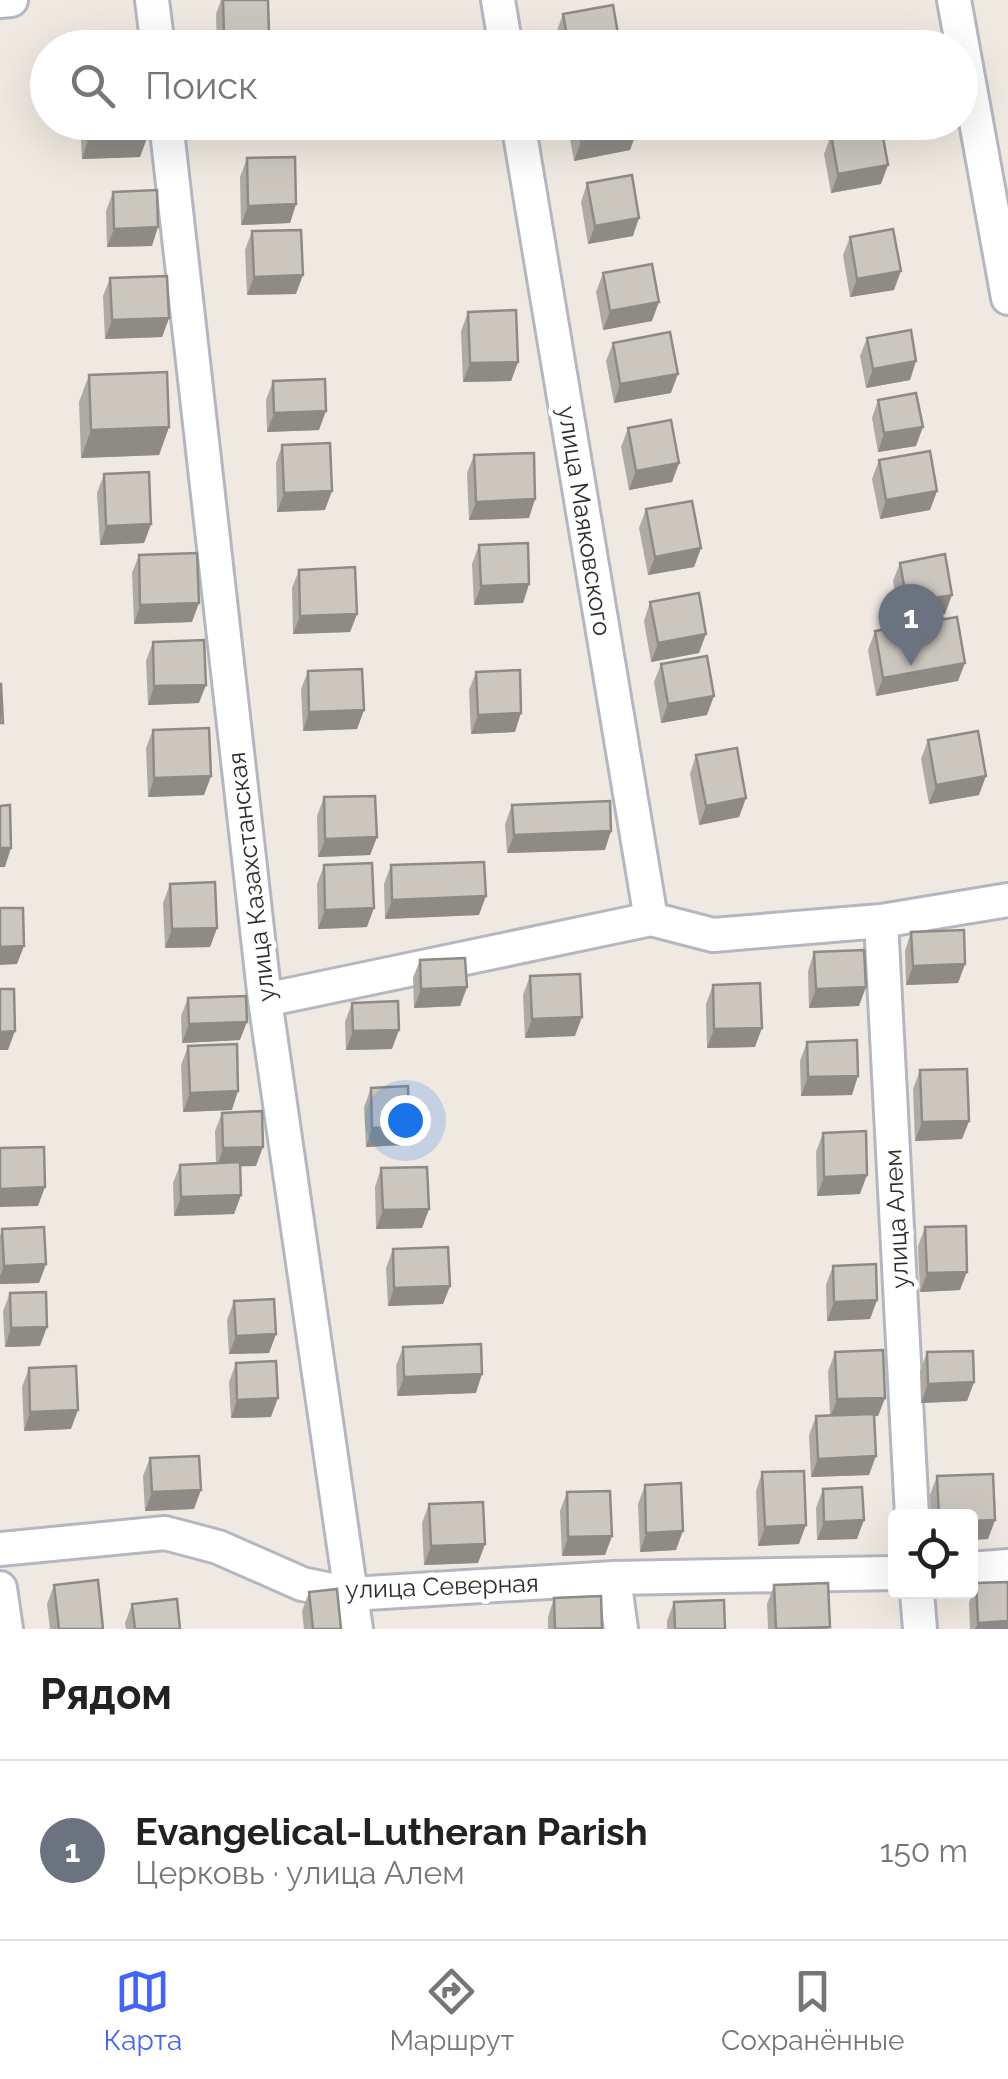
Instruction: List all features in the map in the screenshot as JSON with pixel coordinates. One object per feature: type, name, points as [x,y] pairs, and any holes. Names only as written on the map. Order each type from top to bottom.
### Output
[{"type":"street","points":[[0,2],[11,0]]},
{"type":"street","points":[[152,0],[156,30]]},
{"type":"street","points":[[498,0],[503,30]]},
{"type":"street","points":[[954,0],[959,30]]},
{"type":"street","points":[[978,132],[1008,298]]},
{"type":"street","name":"улица Казахстанская","points":[[168,140],[265,1000],[356,1629]]},
{"type":"street","name":"улица Маяковского","points":[[521,140],[651,919]]},
{"type":"street","points":[[265,1000],[651,919],[713,935],[881,921],[1008,900]]},
{"type":"street","name":"улица Алем","points":[[881,921],[912,1509]]},
{"type":"street","name":"улица Северная","points":[[0,1549],[165,1533],[218,1547],[302,1584],[351,1594],[614,1578],[888,1573]]},
{"type":"street","points":[[978,1568],[1008,1566]]},
{"type":"street","points":[[614,1578],[621,1629]]},
{"type":"street","points":[[0,1588],[6,1629]]},
{"type":"street","points":[[917,1599],[920,1629]]},
{"type":"building","points":[[223,0],[268,0],[269,30],[224,30]]},
{"type":"building","points":[[613,5],[617,30],[566,30],[563,14]]},
{"type":"building","points":[[832,140],[884,140],[888,165],[838,174]]},
{"type":"building","points":[[295,157],[296,204],[248,206],[247,158]]},
{"type":"building","points":[[632,175],[639,218],[595,226],[587,183]]},
{"type":"building","points":[[157,190],[158,227],[114,229],[113,192]]},
{"type":"building","points":[[893,229],[901,271],[857,279],[850,237]]},
{"type":"building","points":[[301,230],[303,275],[254,277],[252,231]]},
{"type":"building","points":[[652,264],[659,302],[610,311],[603,273]]},
{"type":"building","points":[[167,276],[169,318],[112,320],[110,278]]},
{"type":"building","points":[[516,310],[518,362],[470,363],[468,312]]},
{"type":"building","points":[[911,330],[916,361],[873,369],[867,338]]},
{"type":"building","points":[[670,332],[678,374],[620,384],[613,343]]},
{"type":"building","points":[[167,372],[169,427],[91,430],[89,375]]},
{"type":"building","points":[[325,379],[326,411],[274,413],[273,381]]},
{"type":"building","points":[[916,393],[923,427],[884,433],[878,400]]},
{"type":"building","points":[[671,420],[679,463],[636,471],[628,428]]},
{"type":"building","points":[[330,443],[332,491],[284,493],[282,445]]},
{"type":"building","points":[[930,451],[937,491],[886,500],[879,460]]},
{"type":"building","points":[[534,453],[535,499],[476,502],[474,455]]},
{"type":"building","points":[[149,472],[151,524],[106,526],[104,474]]},
{"type":"building","points":[[692,501],[701,548],[655,557],[646,509]]},
{"type":"building","points":[[528,543],[529,584],[481,586],[479,545]]},
{"type":"building","points":[[197,553],[199,603],[140,605],[139,555]]},
{"type":"building","points":[[945,554],[952,595],[907,603],[900,563]]},
{"type":"building","points":[[355,567],[357,614],[300,616],[299,570]]},
{"type":"building","points":[[699,593],[706,634],[658,643],[650,602]]},
{"type":"building","points":[[957,617],[965,663],[883,678],[875,631]]},
{"type":"building","points":[[204,640],[206,685],[154,686],[153,642]]},
{"type":"building","points":[[707,656],[714,696],[668,704],[661,664]]},
{"type":"building","points":[[362,669],[364,710],[309,712],[308,671]]},
{"type":"building","points":[[520,670],[521,713],[478,715],[476,672]]},
{"type":"building","points":[[1,684],[3,723],[0,723]]},
{"type":"building","points":[[209,728],[211,776],[154,778],[153,730]]},
{"type":"building","points":[[978,731],[986,776],[936,785],[928,740]]},
{"type":"building","points":[[737,748],[746,798],[706,806],[696,755]]},
{"type":"building","points":[[375,796],[377,837],[325,839],[324,797]]},
{"type":"building","points":[[610,801],[611,831],[514,835],[512,805]]},
{"type":"building","points":[[10,805],[11,848],[0,848],[0,806]]},
{"type":"building","points":[[484,862],[486,896],[392,900],[391,865]]},
{"type":"building","points":[[372,863],[374,908],[325,910],[324,865]]},
{"type":"building","points":[[215,882],[217,928],[172,929],[170,884]]},
{"type":"building","points":[[0,908],[23,908],[24,946],[0,947]]},
{"type":"building","points":[[964,930],[965,964],[913,966],[911,932]]},
{"type":"building","points":[[864,950],[866,987],[816,989],[814,952]]},
{"type":"building","points":[[465,958],[467,987],[421,989],[420,960]]},
{"type":"building","points":[[580,974],[582,1017],[532,1019],[530,976]]},
{"type":"building","points":[[760,983],[762,1028],[714,1029],[713,985]]},
{"type":"building","points":[[0,989],[14,989],[15,1031],[0,1032]]},
{"type":"building","points":[[246,996],[247,1022],[189,1024],[188,998]]},
{"type":"building","points":[[398,1001],[399,1030],[353,1031],[352,1003]]},
{"type":"building","points":[[857,1040],[858,1076],[808,1077],[807,1042]]},
{"type":"building","points":[[237,1044],[238,1091],[190,1093],[188,1046]]},
{"type":"building","points":[[967,1069],[969,1121],[922,1122],[920,1070]]},
{"type":"building","points":[[408,1086],[409,1127],[372,1128],[371,1088]]},
{"type":"building","points":[[262,1111],[263,1147],[223,1148],[222,1113]]},
{"type":"building","points":[[866,1131],[867,1175],[824,1177],[823,1133]]},
{"type":"building","points":[[44,1147],[45,1187],[0,1189],[0,1148]]},
{"type":"building","points":[[240,1162],[241,1195],[181,1197],[180,1165]]},
{"type":"building","points":[[427,1167],[429,1209],[383,1210],[381,1168]]},
{"type":"building","points":[[966,1226],[967,1272],[927,1273],[925,1227]]},
{"type":"building","points":[[44,1227],[46,1264],[4,1266],[2,1229]]},
{"type":"building","points":[[448,1247],[450,1286],[394,1288],[393,1249]]},
{"type":"building","points":[[876,1264],[877,1300],[834,1302],[833,1266]]},
{"type":"building","points":[[46,1292],[47,1327],[11,1328],[10,1293]]},
{"type":"building","points":[[274,1299],[276,1334],[236,1336],[234,1301]]},
{"type":"building","points":[[481,1344],[482,1374],[404,1377],[403,1347]]},
{"type":"building","points":[[883,1350],[885,1398],[837,1399],[835,1352]]},
{"type":"building","points":[[973,1351],[974,1382],[928,1384],[927,1352]]},
{"type":"building","points":[[276,1361],[278,1398],[237,1400],[236,1363]]},
{"type":"building","points":[[76,1366],[78,1410],[30,1412],[29,1368]]},
{"type":"building","points":[[874,1414],[876,1456],[818,1459],[816,1416]]},
{"type":"building","points":[[199,1456],[201,1490],[152,1492],[150,1458]]},
{"type":"building","points":[[804,1471],[806,1525],[765,1527],[762,1472]]},
{"type":"building","points":[[993,1474],[995,1520],[978,1521],[978,1509],[939,1509],[937,1476]]},
{"type":"building","points":[[681,1483],[683,1531],[646,1533],[645,1485]]},
{"type":"building","points":[[862,1487],[864,1520],[824,1522],[823,1489]]},
{"type":"building","points":[[610,1491],[612,1536],[568,1537],[567,1492]]},
{"type":"building","points":[[483,1502],[485,1544],[431,1546],[429,1504]]},
{"type":"building","points":[[98,1580],[103,1629],[59,1629],[54,1585]]},
{"type":"building","points":[[1008,1582],[1008,1621],[978,1623],[978,1583]]},
{"type":"building","points":[[828,1583],[830,1627],[776,1629],[774,1585]]},
{"type":"building","points":[[337,1589],[341,1629],[313,1629],[309,1592]]},
{"type":"building","points":[[601,1596],[602,1628],[555,1629],[554,1598]]},
{"type":"building","points":[[177,1599],[180,1629],[135,1629],[132,1604]]},
{"type":"building","points":[[724,1600],[725,1629],[675,1629],[674,1602]]},
{"type":"place","name":"Evangelical-Lutheran Parish","points":[[911,666]]}]
